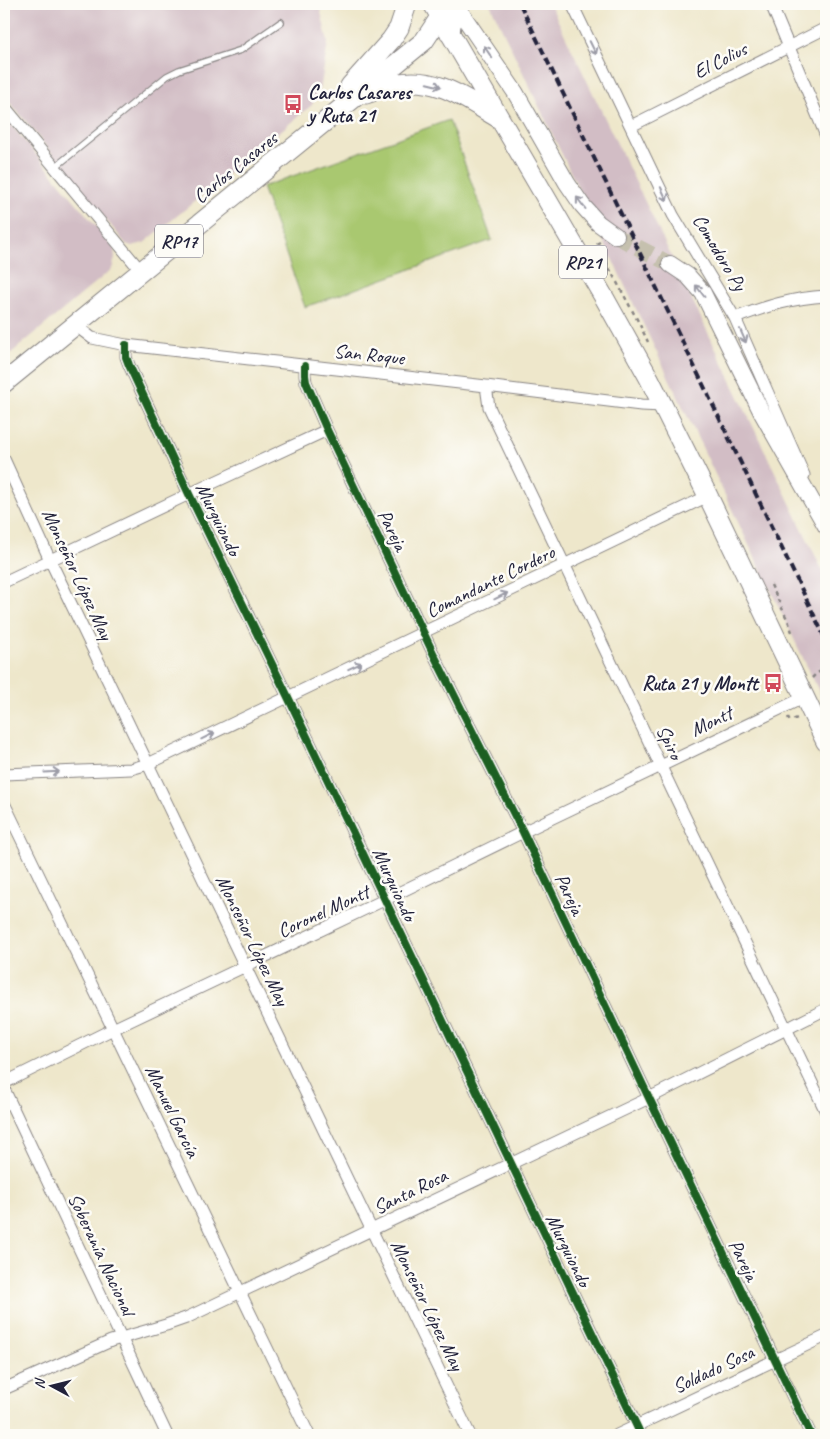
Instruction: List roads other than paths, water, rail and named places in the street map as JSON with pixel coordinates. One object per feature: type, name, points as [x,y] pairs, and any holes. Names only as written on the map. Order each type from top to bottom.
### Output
[{"type":"main road","name":"RP17","points":[[352,92],[391,40],[398,28],[407,4]]},
{"type":"main road","name":"Carlos Casares","points":[[4,367],[137,266],[352,92],[414,33],[447,6]]},
{"type":"main road","name":"RP21","points":[[447,6],[450,34],[605,299],[664,406],[826,742]]},
{"type":"main road","points":[[447,6],[515,92],[567,183],[609,238]]},
{"type":"main road","name":"RP17","points":[[352,92],[392,84],[428,83],[458,94],[501,120]]},
{"type":"main road","name":"Comodoro Py","points":[[670,264],[688,276],[703,293],[762,413],[826,525]]},
{"type":"main road","name":"Carlos Casares","points":[[4,383],[75,325],[137,266]]},
{"type":"street","name":"Comodoro Py","points":[[572,4],[673,215],[735,318],[826,525]]},
{"type":"street","points":[[770,4],[826,136]]},
{"type":"street","name":"El Colius","points":[[632,126],[826,28]]},
{"type":"street","points":[[4,106],[137,266]]},
{"type":"street","points":[[735,318],[780,302],[826,296]]},
{"type":"street","name":"San Roque","points":[[75,325],[92,338],[126,345],[641,405],[664,406]]},
{"type":"street","name":"Murguiondo","points":[[126,345],[126,357],[129,365],[188,494],[288,698],[639,1430]]},
{"type":"street","name":"Pareja","points":[[305,366],[306,382],[327,430],[435,657],[523,832],[648,1098],[811,1435]]},
{"type":"street","name":"Spiro","points":[[486,386],[489,407],[826,1112]]},
{"type":"street","points":[[4,582],[327,430]]},
{"type":"street","name":"Monseñor López May","points":[[4,459],[50,560],[470,1435]]},
{"type":"street","name":"Comandante Cordero","points":[[4,774],[130,768],[148,764],[708,496]]},
{"type":"street","name":"Montt","points":[[661,766],[805,697]]},
{"type":"street","name":"Coronel Montt","points":[[4,1083],[661,766]]},
{"type":"street","name":"Manuel García","points":[[4,803],[308,1435]]},
{"type":"street","name":"Santa Rosa","points":[[4,1389],[120,1338],[152,1330],[186,1318],[648,1098],[826,1009]]},
{"type":"street","name":"Soberanía Nacional","points":[[4,1089],[167,1435]]},
{"type":"street","name":"Soldado Sosa","points":[[617,1435],[639,1430],[774,1360],[826,1336]]},
{"type":"street","points":[[4,1429],[7,1435]]},
{"type":"lane","points":[[54,168],[168,76],[179,70],[240,50],[281,22]]},
{"type":"tunnel","points":[[616,236],[670,264]]},
{"type":"railway","points":[[520,4],[826,640]]},
{"type":"place","name":"Carlos Casares y Ruta 21","points":[[293,104]]},
{"type":"place","name":"Ruta 21 y Montt","points":[[773,683]]}]
